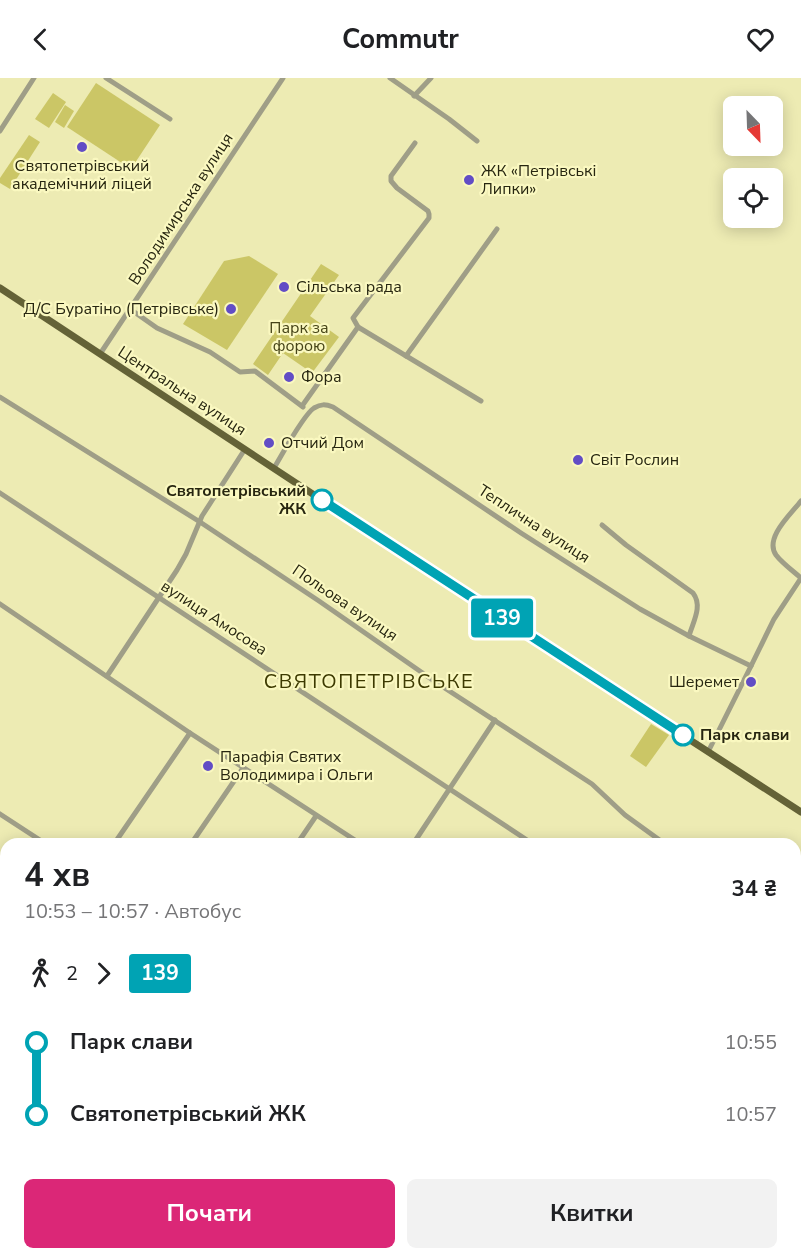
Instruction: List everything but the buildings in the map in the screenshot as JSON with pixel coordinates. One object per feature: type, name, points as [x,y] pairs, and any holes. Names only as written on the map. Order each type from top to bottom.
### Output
[{"type":"main road","name":"Центральна вулиця","points":[[0,288],[801,812]]},
{"type":"street","points":[[1,129],[34,78]]},
{"type":"street","points":[[106,78],[170,120]]},
{"type":"street","name":"Володимирська вулиця","points":[[100,354],[283,78]]},
{"type":"street","points":[[390,78],[477,141]]},
{"type":"street","points":[[414,96],[431,78]]},
{"type":"street","points":[[415,143],[391,176],[391,181],[428,211],[429,218],[353,318],[358,327],[481,401]]},
{"type":"street","points":[[406,356],[497,229]]},
{"type":"street","points":[[130,309],[157,328],[210,352],[240,372],[255,371],[302,406],[308,413],[274,468]]},
{"type":"street","points":[[302,406],[358,327]]},
{"type":"street","name":"Польова вулиця","points":[[0,397],[200,522],[592,784],[625,815],[657,838]]},
{"type":"street","name":"Теплична вулиця","points":[[308,413],[323,404],[333,407],[640,609],[751,666]]},
{"type":"street","points":[[107,676],[186,554],[202,516],[245,449]]},
{"type":"street","name":"вулиця Амосова","points":[[0,493],[524,838]]},
{"type":"street","points":[[708,752],[774,619],[801,578],[776,556],[772,544],[775,534],[801,501]]},
{"type":"street","points":[[602,525],[697,598],[699,606],[689,636]]},
{"type":"street","points":[[0,604],[190,733],[351,838]]},
{"type":"street","points":[[418,838],[495,720]]},
{"type":"street","points":[[118,838],[190,733]]},
{"type":"street","points":[[195,838],[243,768]]},
{"type":"street","points":[[0,814],[37,838]]},
{"type":"street","points":[[301,838],[316,816]]},
{"type":"green space","points":[[96,83],[160,125],[131,169],[67,127]]},
{"type":"green space","points":[[53,93],[66,102],[49,128],[35,119]]},
{"type":"green space","points":[[65,105],[74,111],[64,128],[55,122]]},
{"type":"green space","points":[[29,135],[40,142],[10,189],[0,183],[0,178]]},
{"type":"green space","points":[[249,256],[278,274],[227,350],[183,324],[224,261]]},
{"type":"green space","name":"Парк за форою","points":[[321,264],[339,275],[310,316],[339,337],[312,373],[283,353],[268,375],[253,364]]},
{"type":"green space","points":[[651,724],[669,735],[646,767],[630,756]]},
{"type":"bus line","name":"139","points":[[322,500],[683,735]]},
{"type":"place","name":"Святопетрівський академічний ліцей","points":[[82,147]]},
{"type":"place","name":"ЖК «Петрівські Липки»","points":[[469,180]]},
{"type":"place","name":"Сільська рада","points":[[284,287]]},
{"type":"place","name":"Д/С Буратіно (Петрівське)","points":[[231,309]]},
{"type":"place","name":"Фора","points":[[289,377]]},
{"type":"place","name":"Отчий Дом","points":[[269,443]]},
{"type":"place","name":"Світ Рослин","points":[[578,460]]},
{"type":"place","name":"Святопетрівський ЖК","points":[[322,500]]},
{"type":"place","name":"Шеремет","points":[[751,682]]},
{"type":"place","name":"Парк слави","points":[[683,735]]},
{"type":"place","name":"Парафія Святих Володимира і Ольги","points":[[208,766]]},
{"type":"district","name":"СВЯТОПЕТРІВСЬКЕ","points":[[369,681]]}]
